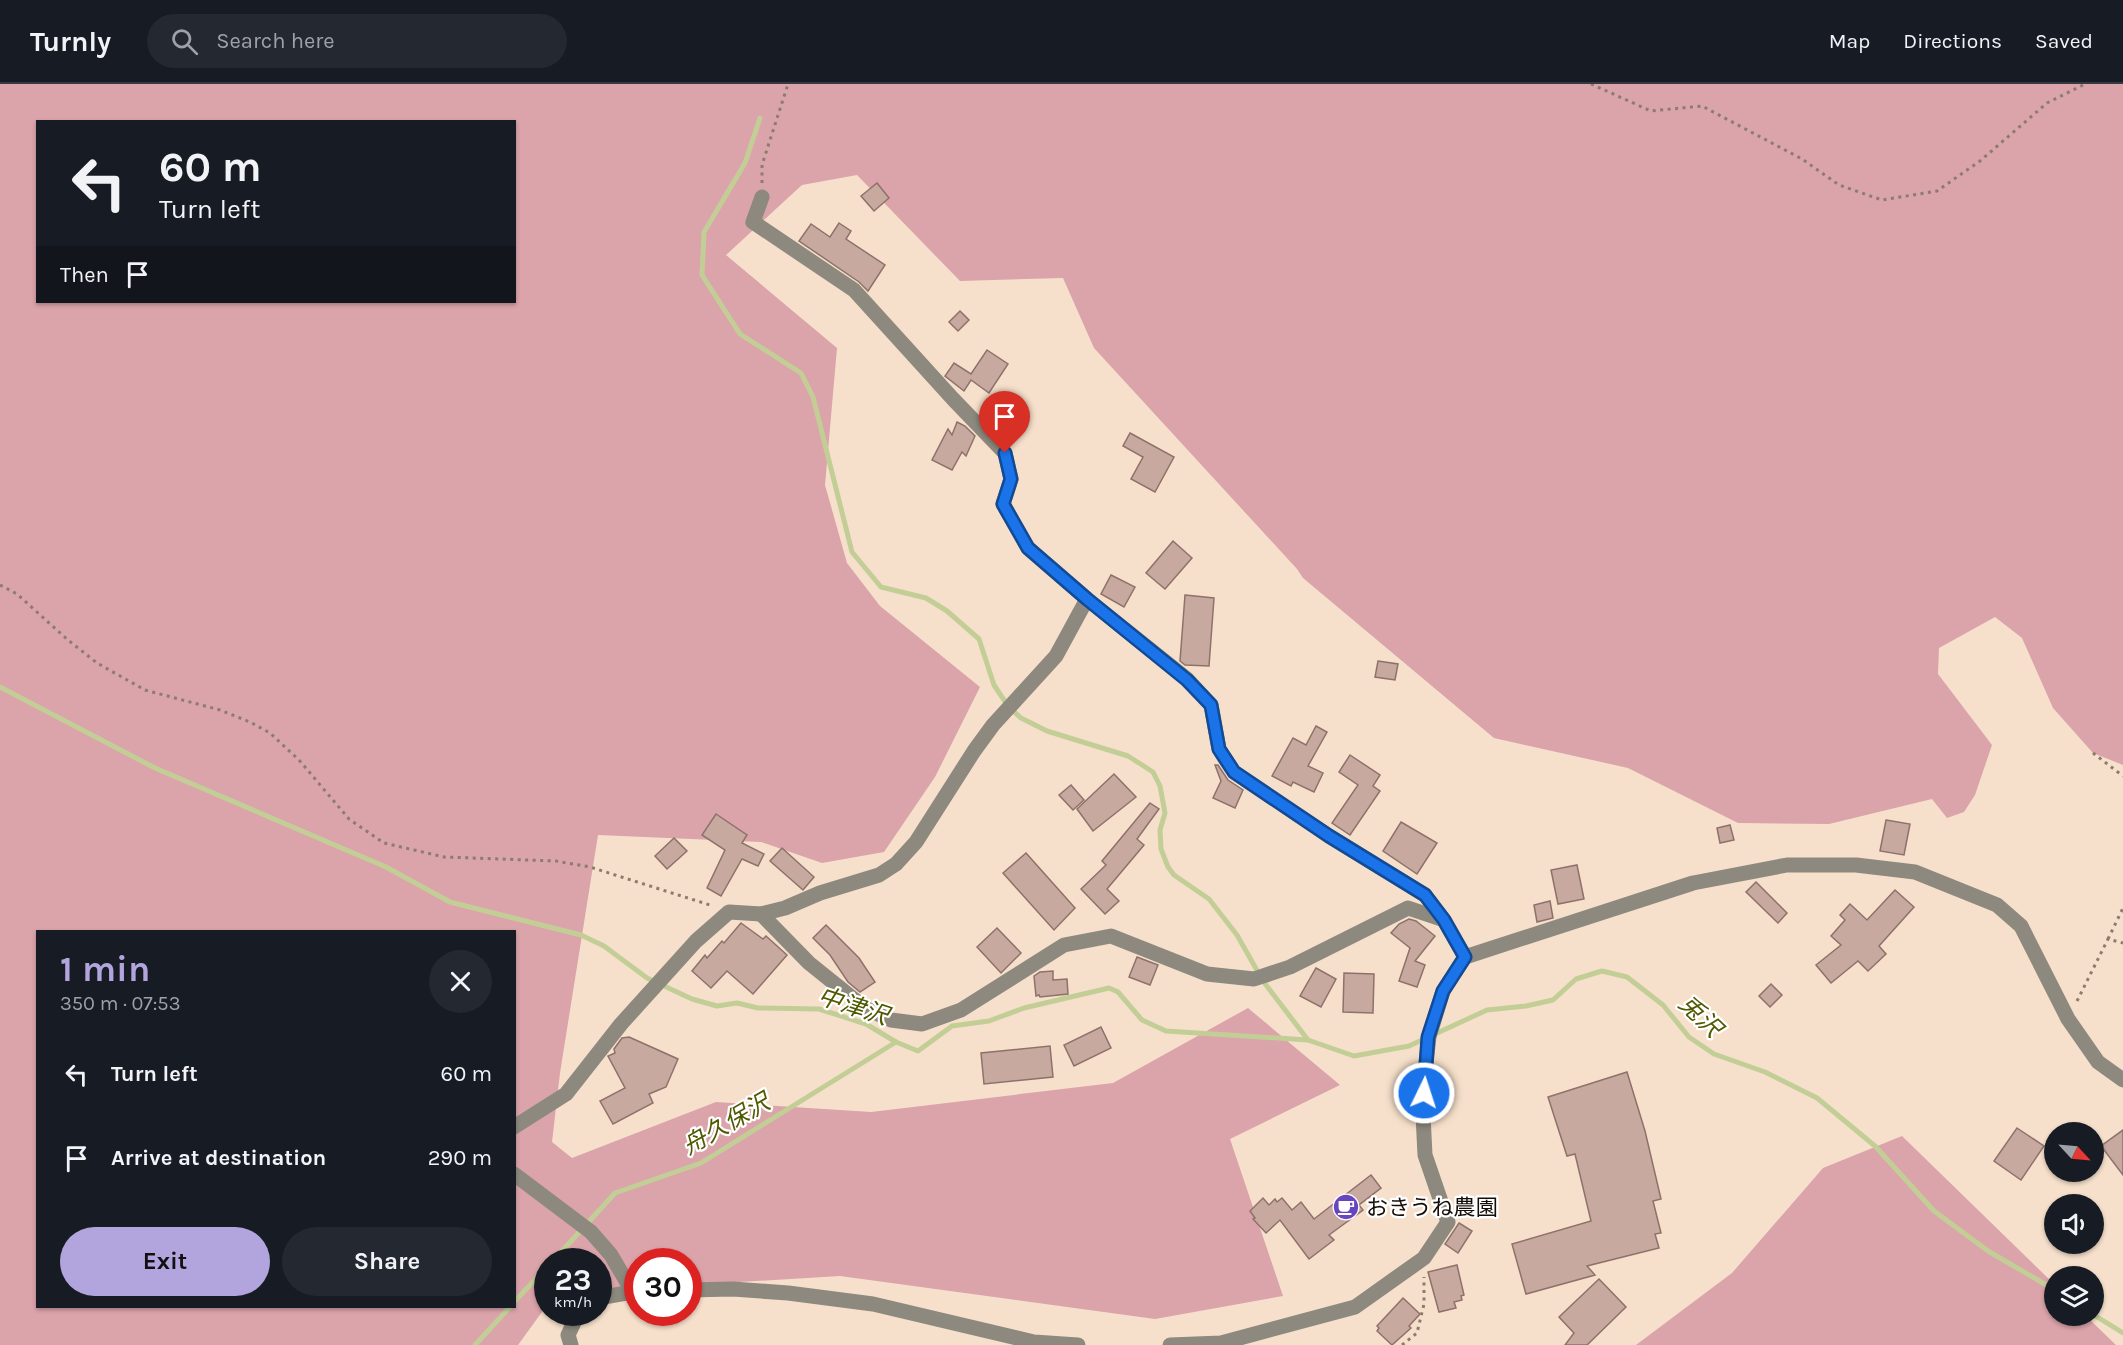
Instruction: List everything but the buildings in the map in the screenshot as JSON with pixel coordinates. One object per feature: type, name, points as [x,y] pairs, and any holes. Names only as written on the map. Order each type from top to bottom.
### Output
[{"type":"street","points":[[762,197],[753,222],[854,290],[1005,453],[1011,479],[1003,504],[1028,548],[1187,680],[1211,705],[1219,749],[1234,772],[1329,836],[1425,895],[1444,920],[1465,957]]},
{"type":"street","points":[[516,1126],[566,1094],[621,1024],[696,940],[729,912],[761,914],[785,908],[820,893],[879,876],[896,864],[916,842],[927,821],[993,725],[1056,656],[1087,599]]},
{"type":"street","points":[[1170,1345],[1221,1342],[1355,1307],[1424,1258],[1448,1222],[1425,1155],[1423,1115],[1428,1037],[1443,991],[1465,957],[1693,883],[1787,865],[1856,865],[1916,872],[1997,905],[2021,926],[2068,1018],[2098,1062],[2123,1080]]},
{"type":"street","points":[[761,914],[809,963],[865,1008],[891,1020],[922,1024],[961,1010],[1064,945],[1111,936],[1207,974],[1254,979],[1290,967],[1408,908],[1444,920]]},
{"type":"street","points":[[516,1176],[591,1232],[624,1275]]},
{"type":"street","points":[[702,1290],[733,1289],[788,1293],[873,1304],[1034,1342],[1078,1345]]},
{"type":"street","points":[[571,1345],[568,1335],[572,1326]]},
{"type":"path","points":[[762,197],[762,165],[788,84]]},
{"type":"path","points":[[1591,84],[1651,111],[1702,106],[1802,159],[1839,185],[1882,200],[1937,191],[1980,161],[2047,103],[2085,84]]},
{"type":"path","points":[[0,585],[17,594],[97,663],[145,690],[220,711],[250,722],[270,733],[298,760],[349,819],[384,843],[444,857],[556,861],[590,867],[665,889],[729,912]]},
{"type":"path","points":[[2093,753],[2123,776]]},
{"type":"path","points":[[2068,1018],[2123,908]]},
{"type":"path","points":[[2108,939],[2123,944]]},
{"type":"path","points":[[1402,1345],[1417,1333],[1424,1304],[1424,1258]]},
{"type":"shaded area","points":[[0,84],[2123,84],[2123,765],[2093,753],[2053,708],[2022,638],[1995,617],[1939,648],[1938,674],[1992,745],[1975,795],[1964,812],[1947,818],[1932,799],[1829,824],[1738,823],[1628,768],[1494,738],[1303,578],[1094,348],[1063,278],[960,281],[857,175],[802,185],[726,255],[837,348],[825,485],[847,563],[880,606],[980,687],[935,777],[884,852],[822,863],[761,842],[598,835],[560,1073],[552,1142],[572,1158],[716,1102],[871,1112],[1113,1083],[1248,1008],[1340,1085],[1230,1139],[1283,1296],[1155,1319],[840,1276],[702,1284],[702,1248],[624,1248],[624,1289],[612,1289],[612,1248],[534,1248],[534,1323],[518,1345],[0,1345]]},
{"type":"shaded area","points":[[1902,1136],[2044,1274],[2044,1326],[2096,1326],[2116,1345],[1636,1345],[1732,1273],[1823,1168]]},
{"type":"waterway","points":[[760,118],[745,163],[704,232],[702,275],[740,334],[801,373],[813,397],[852,552],[881,587],[926,598],[947,611],[979,639],[994,685],[1008,706],[1021,718],[1047,731],[1128,756],[1153,772],[1160,786],[1165,813],[1160,830],[1161,849],[1168,867],[1174,875],[1209,899],[1237,935],[1263,981],[1308,1040]]},
{"type":"waterway","name":"中津沢","points":[[0,687],[155,768],[386,867],[450,902],[581,935],[604,946],[647,978],[692,999],[717,1006],[737,1003],[758,1008],[819,1009],[866,1024],[896,1042],[918,1051],[952,1026],[989,1021],[1024,1008],[1109,988],[1118,992],[1142,1020],[1166,1031],[1308,1040],[1354,1056],[1409,1046],[1487,1010],[1526,1006],[1553,1000],[1576,979],[1602,971],[1627,977],[1663,1005],[1689,1037],[1714,1054],[1765,1072],[1817,1098],[1875,1146],[1934,1211],[1988,1251],[2044,1284]]},
{"type":"waterway","name":"舟久保沢","points":[[565,1248],[615,1193],[701,1163],[896,1042]]},
{"type":"waterway","name":"舟久保沢","points":[[516,1300],[534,1281]]},
{"type":"waterway","name":"舟久保沢","points":[[475,1345],[509,1308]]},
{"type":"waterway","name":"兎沢","points":[[2104,1321],[2123,1333]]},
{"type":"place","name":"おきうね農園","points":[[1346,1207]]},
{"type":"route","points":[[1005,453],[1011,479],[1003,504],[1028,548],[1187,680],[1211,705],[1219,749],[1234,772],[1329,836],[1425,895],[1444,920],[1465,957],[1443,991],[1428,1037],[1424,1093]]}]
